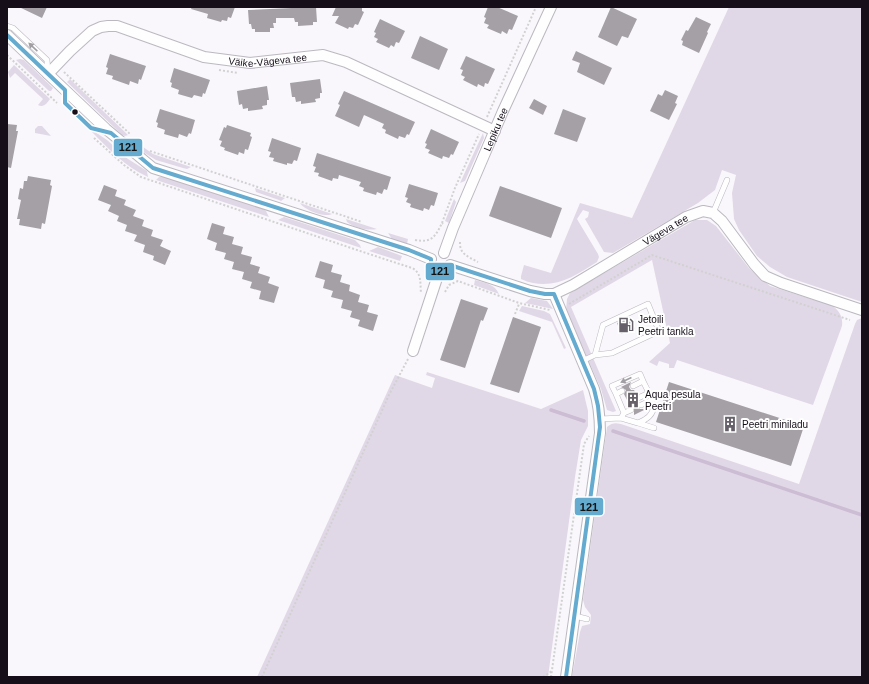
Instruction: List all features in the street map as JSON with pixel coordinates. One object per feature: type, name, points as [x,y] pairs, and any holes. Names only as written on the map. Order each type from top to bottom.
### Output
[{"type":"street","name":"Lepiku tee","points":[[444,253],[453,228],[550,8]]},
{"type":"street","name":"Väike-Vägeva tee","points":[[48,74],[92,31],[101,27],[118,26],[204,57],[250,63],[323,55],[346,62],[495,131]]},
{"type":"street","points":[[7,35],[111,133],[154,168],[409,250],[431,259]]},
{"type":"street","name":"Vägeva tee","points":[[554,294],[573,285],[686,217],[703,211],[713,213]]},
{"type":"street","points":[[713,213],[722,221],[754,264],[765,276],[781,284],[862,310]]},
{"type":"street","points":[[444,253],[449,257],[450,265],[447,270],[439,272],[432,266],[431,259],[437,254],[444,253]]},
{"type":"street","points":[[450,265],[530,291],[544,294],[554,294],[598,400],[600,433],[566,677]]},
{"type":"street","points":[[413,351],[439,272]]},
{"type":"lane","points":[[7,26],[12,28],[47,60],[48,74]]},
{"type":"lane","points":[[713,213],[726,180]]},
{"type":"lane","points":[[582,361],[595,355],[612,353],[659,331],[648,304],[603,325],[595,355]]},
{"type":"lane","points":[[622,415],[621,406],[612,386],[640,374],[654,403],[652,412],[647,419],[638,423]]},
{"type":"lane","points":[[632,386],[643,381]]},
{"type":"lane","points":[[616,394],[622,391]]},
{"type":"lane","points":[[638,398],[649,393]]},
{"type":"lane","points":[[641,405],[652,400]]},
{"type":"lane","points":[[621,406],[628,403]]},
{"type":"lane","points":[[600,419],[622,415],[631,410]]},
{"type":"lane","points":[[622,415],[638,423],[654,428]]},
{"type":"lane","points":[[574,616],[587,618]]},
{"type":"path","points":[[413,240],[424,241],[433,238],[436,235],[455,188],[536,7]]},
{"type":"path","points":[[7,55],[59,104]]},
{"type":"path","points":[[57,65],[131,135]]},
{"type":"path","points":[[213,68],[228,73],[244,73]]},
{"type":"path","points":[[92,136],[124,165],[141,177],[412,268],[416,270],[420,276],[421,294],[430,298],[439,300],[446,289],[453,283],[458,282],[519,303],[550,311],[567,306],[652,255],[850,320]]},
{"type":"path","points":[[146,147],[150,151],[368,224]]},
{"type":"path","points":[[442,223],[453,228]]},
{"type":"path","points":[[460,240],[461,250],[466,256],[479,263],[471,286]]},
{"type":"path","points":[[515,314],[519,303]]},
{"type":"path","points":[[262,677],[389,395],[404,364],[413,351]]},
{"type":"path","points":[[551,677],[584,444],[590,433]]},
{"type":"path","points":[[543,677],[552,671]]},
{"type":"shaded area","points":[[729,7],[862,7],[862,302],[787,277],[770,267],[757,256],[739,230],[734,219],[732,193],[736,175],[722,170],[715,190],[698,203],[613,253],[604,252],[585,219],[588,217],[589,212],[583,210],[577,219],[598,254],[599,257],[597,262],[574,276],[559,282],[542,284],[521,279],[524,265],[551,273],[580,203],[632,218]]},
{"type":"shaded area","points":[[16,60],[24,60],[53,88],[51,91],[49,91]]},
{"type":"shaded area","points":[[14,65],[50,99],[45,105],[38,105],[43,99],[15,73],[10,78],[8,72]]},
{"type":"shaded area","points":[[70,79],[128,135],[122,135],[67,82]]},
{"type":"shaded area","points":[[38,126],[42,126],[51,136],[35,133],[35,129]]},
{"type":"shaded area","points":[[92,130],[107,140],[128,159],[147,171],[148,177],[117,157],[91,131]]},
{"type":"shaded area","points":[[483,133],[484,138],[465,181],[460,183]]},
{"type":"shaded area","points":[[139,144],[153,154],[191,167],[187,169],[156,160],[140,150]]},
{"type":"shaded area","points":[[159,177],[165,177],[263,209],[269,217],[156,180]]},
{"type":"shaded area","points":[[255,188],[285,198],[281,201],[256,192]]},
{"type":"shaded area","points":[[454,199],[456,202],[449,223],[445,221]]},
{"type":"shaded area","points":[[300,203],[332,214],[325,215],[315,213],[302,206]]},
{"type":"shaded area","points":[[284,217],[355,240],[361,248],[278,220]]},
{"type":"shaded area","points":[[346,219],[377,229],[369,230],[357,227],[347,222]]},
{"type":"shaded area","points":[[695,220],[707,220],[716,226],[749,268],[770,286],[833,306],[839,313],[842,320],[842,326],[813,405],[677,360],[674,368],[669,368],[669,364],[659,361],[657,366],[649,362],[670,343],[652,260],[571,307],[616,411],[613,412],[607,410],[601,389],[566,310],[567,299],[570,293]]},
{"type":"shaded area","points":[[388,233],[408,239],[407,244],[392,239]]},
{"type":"shaded area","points":[[378,247],[402,256],[400,261],[369,251]]},
{"type":"shaded area","points":[[475,280],[492,286],[499,294],[474,285]]},
{"type":"shaded area","points":[[531,298],[547,301],[553,309],[525,303]]},
{"type":"shaded area","points":[[522,306],[544,311],[550,314],[566,348],[564,349],[552,322],[519,311]]},
{"type":"shaded area","points":[[862,318],[862,677],[572,677],[582,626],[590,624],[591,615],[585,607],[583,600],[607,427],[615,423],[624,425],[799,484],[855,324],[857,320]]},
{"type":"shaded area","points":[[427,372],[541,409],[583,390],[588,411],[588,426],[581,440],[575,477],[548,677],[257,677],[395,375],[432,388],[435,378],[426,375]]},
{"type":"building","points":[[19,7],[47,7],[42,18]]},
{"type":"building","points":[[192,7],[235,7],[231,18],[228,17],[227,21],[222,20],[221,22],[207,18],[208,14],[191,9]]},
{"type":"building","points":[[316,7],[317,22],[313,22],[313,25],[298,26],[298,22],[295,22],[294,18],[276,18],[276,23],[273,23],[274,28],[270,28],[270,32],[255,32],[255,29],[252,29],[251,24],[249,24],[248,10]]},
{"type":"building","points":[[336,7],[362,7],[362,11],[364,12],[358,25],[355,24],[353,28],[349,27],[348,29],[335,23],[339,16],[332,16]]},
{"type":"building","points":[[488,7],[497,7],[518,16],[512,30],[509,29],[507,34],[502,31],[501,34],[487,28],[489,25],[484,23],[486,18],[484,17]]},
{"type":"building","points":[[611,7],[637,19],[628,38],[622,36],[617,46],[598,37]]},
{"type":"building","points":[[696,17],[711,24],[699,53],[682,45],[683,41],[681,40],[686,30],[688,31]]},
{"type":"building","points":[[380,19],[405,31],[399,43],[396,42],[394,47],[391,45],[389,48],[376,42],[378,39],[374,37],[376,33],[374,32]]},
{"type":"building","points":[[420,36],[448,49],[439,70],[411,58]]},
{"type":"building","points":[[576,51],[612,68],[604,85],[577,72],[580,63],[572,60]]},
{"type":"building","points":[[110,54],[146,66],[138,84],[130,81],[129,85],[112,79],[113,76],[106,74],[108,68],[106,67]]},
{"type":"building","points":[[466,56],[495,69],[488,84],[485,83],[484,87],[478,84],[477,87],[463,80],[465,77],[461,75],[463,70],[460,69]]},
{"type":"building","points":[[174,68],[210,80],[205,94],[203,93],[202,97],[194,95],[192,98],[178,94],[179,90],[171,87],[172,83],[170,82]]},
{"type":"building","points":[[320,79],[322,93],[320,93],[320,98],[315,99],[316,102],[301,104],[301,101],[296,102],[295,97],[292,97],[290,83]]},
{"type":"building","points":[[267,86],[269,100],[267,100],[267,105],[262,106],[263,109],[248,111],[248,108],[243,109],[242,104],[239,105],[237,91]]},
{"type":"building","points":[[665,90],[678,96],[675,103],[677,104],[669,120],[650,111],[658,94],[662,96]]},
{"type":"building","points":[[344,91],[415,122],[409,135],[407,134],[405,138],[399,136],[398,139],[385,133],[386,130],[382,128],[384,124],[364,115],[359,127],[335,116],[340,105],[338,104]]},
{"type":"building","points":[[534,99],[547,106],[543,115],[529,108]]},
{"type":"building","points":[[160,109],[195,120],[191,134],[189,133],[187,137],[179,134],[178,138],[164,134],[165,130],[157,127],[158,123],[156,122]]},
{"type":"building","points":[[563,109],[586,118],[577,142],[554,134]]},
{"type":"building","points":[[7,124],[17,125],[16,131],[18,131],[11,168],[7,167]]},
{"type":"building","points":[[227,125],[251,133],[250,136],[252,137],[248,150],[245,149],[244,154],[239,152],[238,155],[224,150],[225,148],[220,146],[222,141],[219,140],[224,127],[226,128]]},
{"type":"building","points":[[431,129],[459,142],[453,155],[451,154],[449,158],[443,156],[442,159],[428,153],[430,150],[425,148],[427,144],[425,143]]},
{"type":"building","points":[[272,138],[301,148],[297,161],[294,160],[292,164],[287,163],[287,165],[273,161],[274,158],[269,157],[271,152],[268,151]]},
{"type":"building","points":[[317,153],[391,177],[387,190],[384,189],[382,194],[377,192],[376,195],[363,191],[364,188],[359,186],[361,182],[339,175],[338,179],[333,178],[332,181],[318,176],[319,173],[314,172],[316,167],[313,166]]},
{"type":"building","points":[[28,176],[51,180],[50,185],[52,186],[45,224],[42,223],[41,229],[19,225],[20,219],[17,219],[21,200],[18,199],[20,188],[23,189],[24,181],[27,181]]},
{"type":"building","points":[[409,184],[438,193],[434,206],[431,205],[429,210],[424,208],[423,211],[410,207],[411,204],[406,202],[408,198],[405,197]]},
{"type":"building","points":[[104,185],[117,190],[115,196],[126,200],[124,205],[136,210],[133,216],[144,220],[142,226],[153,230],[151,236],[163,240],[160,246],[171,251],[165,265],[153,260],[154,256],[143,252],[145,245],[134,241],[137,235],[125,231],[127,225],[117,221],[119,216],[108,211],[111,205],[98,200]]},
{"type":"building","points":[[500,186],[562,208],[551,238],[489,216]]},
{"type":"building","points":[[212,223],[225,227],[223,234],[234,237],[232,244],[243,247],[241,254],[252,257],[250,264],[260,267],[258,273],[270,277],[268,283],[279,287],[274,303],[259,299],[261,291],[250,288],[252,282],[242,279],[244,272],[232,269],[234,262],[224,259],[226,253],[215,250],[217,243],[207,239]]},
{"type":"building","points":[[320,261],[333,265],[331,272],[342,275],[340,282],[350,285],[349,291],[360,295],[358,302],[369,305],[367,312],[378,315],[373,331],[358,326],[360,320],[350,317],[352,311],[341,308],[343,300],[331,297],[333,291],[323,288],[325,280],[315,277]]},
{"type":"building","points":[[461,299],[488,308],[483,321],[481,320],[465,368],[440,360]]},
{"type":"building","points":[[513,317],[541,327],[519,393],[490,384]]},
{"type":"building","name":"Jetoili Peetri tankla","points":[[630,317],[635,329],[621,334],[617,323]]},
{"type":"building","name":"Aqua pesula Peetri","points":[[631,382],[629,387],[631,390],[634,390],[636,394],[634,398],[635,401],[639,402],[637,404],[640,409],[644,410],[634,415],[634,408],[630,406],[624,394],[626,390],[621,387]]},
{"type":"building","name":"Peetri miniladu","points":[[669,382],[804,426],[791,466],[656,422]]},
{"type":"waterway","points":[[551,410],[584,421]]},
{"type":"waterway","points":[[613,431],[862,515]]},
{"type":"transit line","name":"121","points":[[7,35],[65,90],[65,103],[91,128],[111,133],[153,168],[409,250],[431,259],[431,266],[436,272],[445,271],[450,265],[530,291],[554,294],[594,389],[598,406],[600,427],[566,677]]},
{"type":"place","name":"Jetoili Peetri tankla","points":[[626,325]]},
{"type":"place","name":"Aqua pesula Peetri","points":[[633,400]]},
{"type":"place","name":"Peetri miniladu","points":[[730,424]]}]
